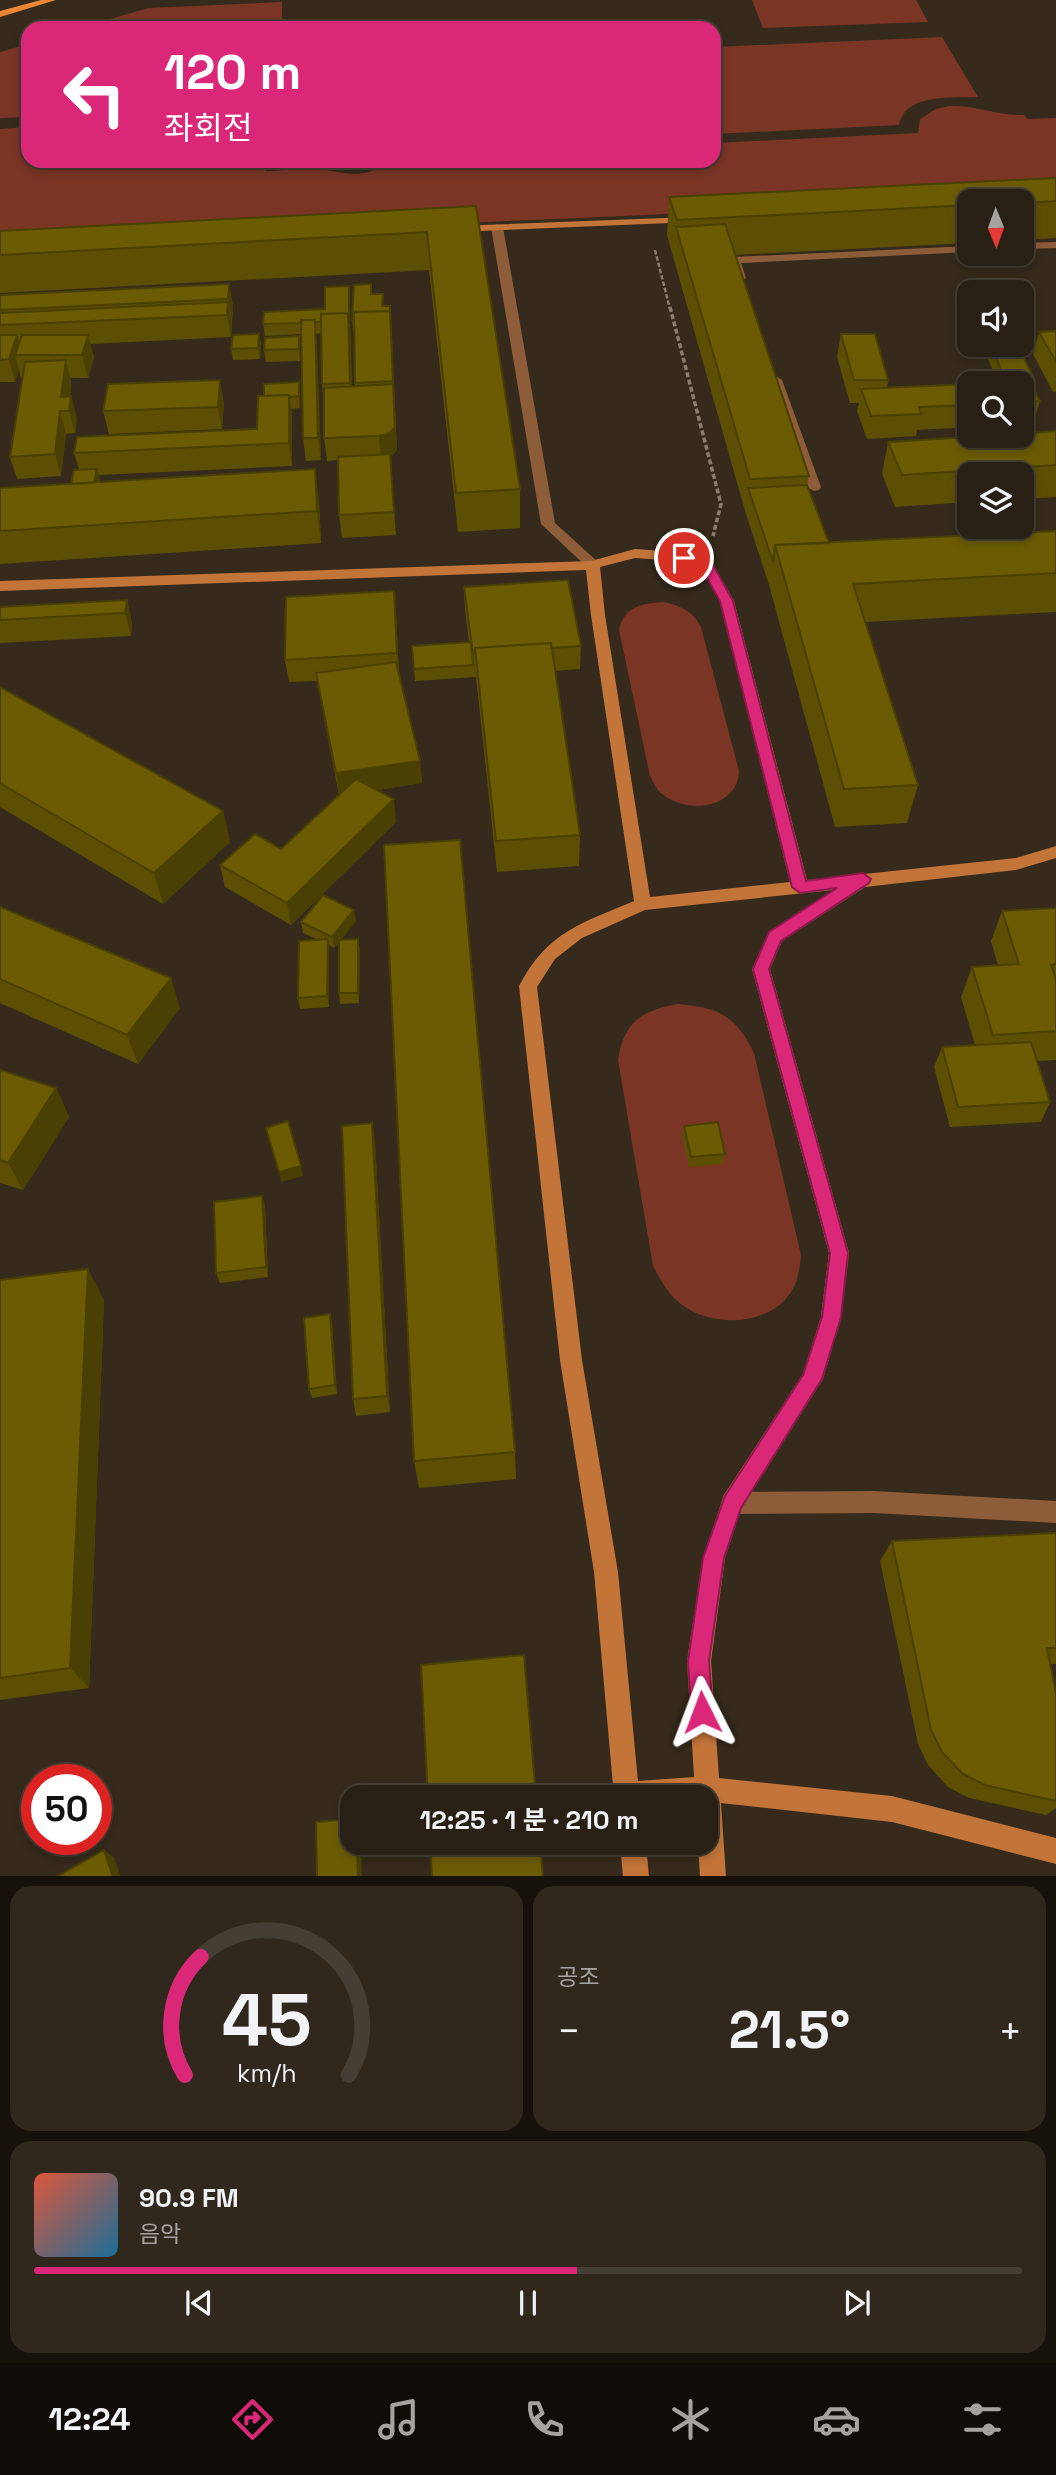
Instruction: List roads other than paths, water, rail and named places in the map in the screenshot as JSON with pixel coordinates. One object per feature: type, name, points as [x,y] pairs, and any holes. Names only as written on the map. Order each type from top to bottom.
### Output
[{"type":"main road","points":[[0,15],[51,0]]},
{"type":"street","points":[[442,230],[701,219]]},
{"type":"street","points":[[497,227],[548,524],[593,565],[598,615],[643,904]]},
{"type":"street","points":[[1034,245],[1056,244]]},
{"type":"street","points":[[743,285],[734,260],[957,250]]},
{"type":"street","points":[[774,373],[814,487]]},
{"type":"street","points":[[0,586],[593,565],[611,556],[661,553],[706,564],[727,601],[800,887]]},
{"type":"street","points":[[626,1785],[606,1572],[571,1360],[528,986],[549,954],[576,933],[643,904],[1016,864],[1056,852]]},
{"type":"street","points":[[706,1785],[699,1661],[714,1558],[732,1503],[812,1379],[831,1317],[839,1253],[761,969],[775,937],[863,879]]},
{"type":"street","points":[[732,1503],[874,1502],[1056,1512]]},
{"type":"street","points":[[718,1790],[892,1809],[1056,1851]]},
{"type":"street","points":[[633,1855],[636,1876]]},
{"type":"street","points":[[711,1855],[713,1876]]}]
